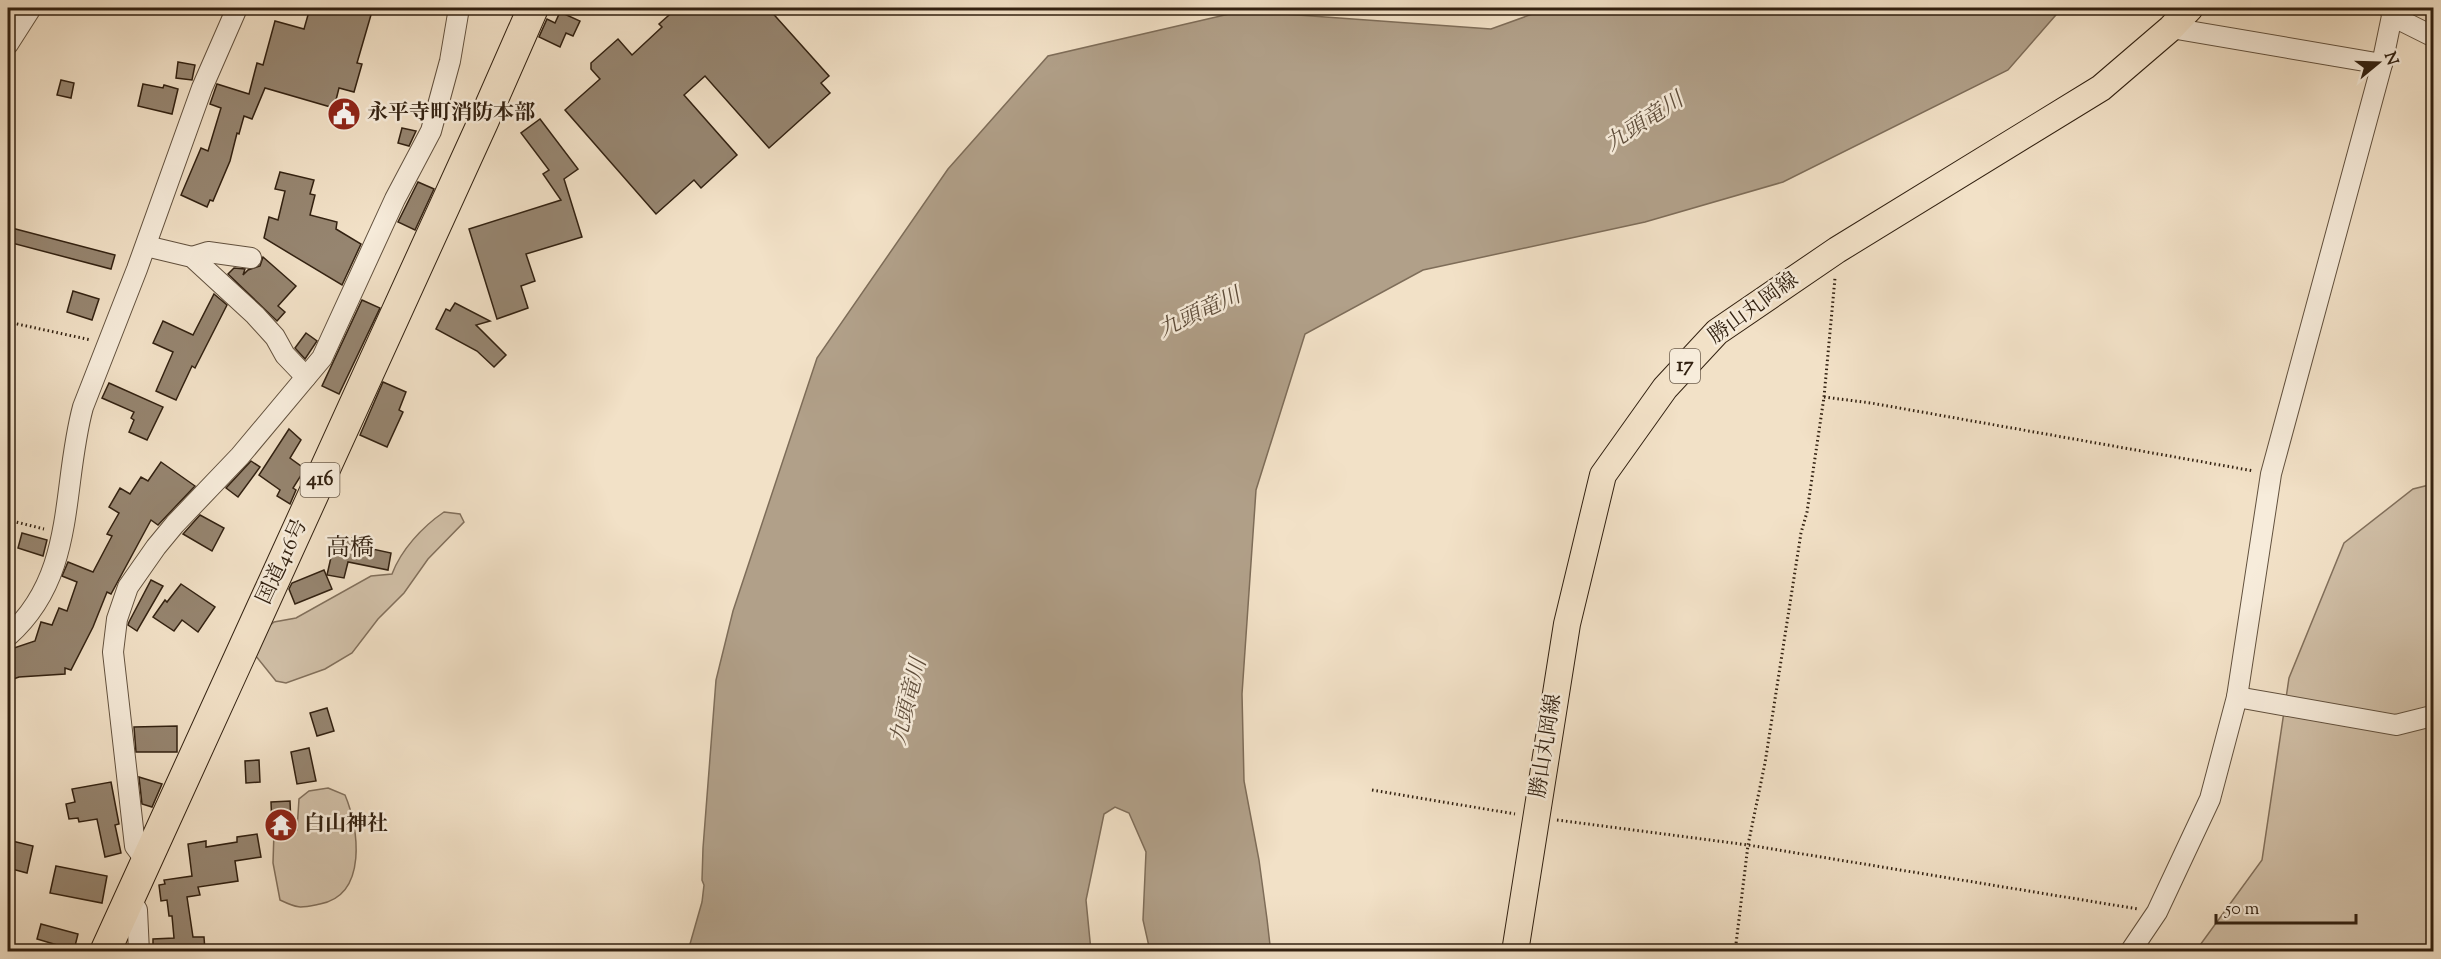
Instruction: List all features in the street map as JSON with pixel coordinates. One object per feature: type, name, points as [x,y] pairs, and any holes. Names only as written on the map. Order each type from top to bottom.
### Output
[{"type":"highway","name":"国道416号","points":[[105,951],[478,133],[532,8]]},
{"type":"main road","name":"勝山丸岡線","points":[[1515,951],[1567,624],[1603,474],[1665,388],[1717,332],[1837,250],[2101,88],[2171,28],[2190,8]]},
{"type":"street","points":[[8,44],[31,8]]},
{"type":"street","points":[[8,636],[25,620],[38,600],[60,550],[77,429],[83,407],[146,246],[202,88],[237,8]]},
{"type":"street","points":[[146,861],[135,846],[116,696],[113,652],[117,619],[128,587],[156,547],[240,456],[322,358],[380,231],[431,131],[450,61],[459,8]]},
{"type":"street","points":[[2130,951],[2157,912],[2210,799],[2237,697],[2271,474],[2382,64],[2391,12],[2433,36]]},
{"type":"street","points":[[2171,28],[2382,64]]},
{"type":"street","points":[[146,246],[192,257],[255,315],[275,337],[285,356],[306,377]]},
{"type":"street","points":[[192,257],[208,252],[251,258]]},
{"type":"street","points":[[2237,697],[2396,725],[2428,717]]},
{"type":"street","points":[[130,898],[137,910],[139,951]]},
{"type":"path","points":[[1735,951],[1748,845],[1765,763],[1824,397],[1837,250]]},
{"type":"path","points":[[8,322],[108,344]]},
{"type":"path","points":[[1824,397],[2271,474]]},
{"type":"path","points":[[8,520],[63,534]]},
{"type":"path","points":[[1372,790],[1536,818],[1748,845],[2157,912]]},
{"type":"shaded area","points":[[2433,484],[2433,951],[2195,952],[2262,860],[2289,678],[2344,543],[2413,489]]},
{"type":"shaded area","points":[[444,512],[460,514],[464,522],[428,559],[404,593],[378,619],[352,653],[325,669],[286,683],[276,681],[255,655],[268,627],[274,622],[296,618],[371,576],[392,574],[401,556],[413,540]]},
{"type":"shaded area","points":[[328,788],[345,795],[350,809],[356,842],[353,874],[346,888],[335,898],[320,904],[296,906],[280,900],[273,863],[274,832],[297,830],[299,799],[309,791]]},
{"type":"water","name":"九頭竜川","points":[[1549,8],[2062,8],[2008,70],[1783,182],[1645,222],[1423,270],[1305,334],[1256,490],[1242,694],[1244,781],[1259,860],[1267,919],[1270,945],[1267,951],[1150,951],[1143,920],[1146,852],[1129,813],[1115,807],[1104,814],[1086,900],[1091,951],[688,951],[702,902],[704,885],[702,880],[703,848],[716,680],[733,611],[817,358],[948,169],[1048,56],[1242,11],[1491,29]]},
{"type":"building","points":[[310,8],[373,8],[357,63],[362,64],[354,92],[339,88],[334,108],[265,88],[252,119],[244,116],[230,161],[213,201],[210,200],[207,207],[181,195],[201,148],[208,151],[221,108],[210,104],[217,84],[249,94],[257,63],[263,65],[275,21],[304,29]]},
{"type":"building","points":[[677,8],[768,8],[829,76],[821,83],[830,93],[769,148],[705,76],[684,95],[737,155],[701,188],[694,180],[656,214],[565,110],[600,79],[591,69],[591,63],[618,39],[632,55],[662,27],[659,24]]},
{"type":"building","points":[[560,12],[580,21],[573,36],[566,33],[560,47],[539,37],[547,19],[555,23]]},
{"type":"building","points":[[178,62],[195,65],[192,80],[176,78]]},
{"type":"building","points":[[61,80],[74,83],[71,98],[57,95]]},
{"type":"building","points":[[143,84],[163,88],[164,85],[178,89],[172,114],[138,106]]},
{"type":"building","points":[[540,119],[578,169],[564,179],[582,237],[526,254],[535,281],[521,286],[528,308],[497,319],[469,229],[561,200],[543,174],[549,170],[521,133]]},
{"type":"building","points":[[402,128],[416,131],[409,146],[398,143]]},
{"type":"building","points":[[280,172],[314,180],[310,194],[315,195],[310,215],[337,222],[336,229],[361,244],[342,285],[264,238],[269,217],[278,220],[285,191],[275,189]]},
{"type":"building","points":[[418,182],[434,189],[415,230],[398,222]]},
{"type":"building","points":[[8,227],[115,255],[111,269],[8,242]]},
{"type":"building","points":[[263,257],[296,286],[278,306],[285,312],[277,321],[228,274],[234,268],[245,269],[243,275],[248,270],[260,266]]},
{"type":"building","points":[[73,291],[99,299],[92,320],[67,312]]},
{"type":"building","points":[[214,294],[227,305],[195,368],[192,366],[176,400],[156,391],[173,352],[153,343],[163,321],[193,335]]},
{"type":"building","points":[[362,300],[380,308],[339,394],[322,386]]},
{"type":"building","points":[[455,303],[490,321],[476,325],[506,355],[494,367],[477,351],[436,329],[446,309],[450,311]]},
{"type":"building","points":[[306,333],[317,341],[305,359],[295,348]]},
{"type":"building","points":[[383,382],[406,392],[399,410],[403,412],[387,447],[360,435]]},
{"type":"building","points":[[109,383],[163,407],[147,440],[129,432],[134,420],[131,418],[134,412],[102,398]]},
{"type":"building","points":[[289,429],[301,440],[290,458],[305,469],[293,488],[296,490],[290,504],[277,496],[280,490],[259,475]]},
{"type":"building","points":[[251,461],[260,467],[238,497],[226,488]]},
{"type":"building","points":[[161,462],[195,486],[158,525],[151,520],[111,594],[107,592],[93,627],[71,670],[65,668],[65,674],[19,677],[8,681],[8,650],[35,641],[41,622],[52,625],[59,608],[67,611],[77,582],[62,576],[68,562],[93,572],[112,536],[107,534],[119,513],[109,507],[120,488],[130,494],[141,477],[148,481]]},
{"type":"building","points":[[200,515],[224,528],[212,551],[183,534]]},
{"type":"building","points":[[22,533],[47,540],[43,556],[18,548]]},
{"type":"building","points":[[336,535],[364,541],[363,547],[391,553],[388,570],[348,562],[344,578],[327,575]]},
{"type":"building","points":[[324,570],[332,589],[295,604],[289,589],[292,583]]},
{"type":"building","points":[[151,580],[163,586],[137,631],[128,625]]},
{"type":"building","points":[[181,584],[215,607],[198,632],[182,620],[174,631],[153,617],[165,600],[167,602]]},
{"type":"building","points":[[327,708],[334,731],[317,736],[310,713]]},
{"type":"building","points":[[177,726],[177,752],[136,752],[134,727]]},
{"type":"building","points":[[309,748],[316,781],[297,784],[291,752]]},
{"type":"building","points":[[259,760],[260,782],[246,783],[245,761]]},
{"type":"building","points":[[139,777],[162,784],[152,807],[142,804]]},
{"type":"building","points":[[111,782],[119,824],[115,825],[121,853],[105,857],[97,819],[79,822],[78,818],[69,819],[66,804],[75,802],[72,789]]},
{"type":"building","points":[[290,801],[291,825],[272,826],[271,802]]},
{"type":"building","points":[[257,834],[261,857],[235,861],[238,881],[198,887],[200,895],[187,897],[193,937],[204,937],[205,951],[153,951],[153,939],[174,938],[172,916],[169,916],[167,900],[161,901],[159,885],[165,884],[164,880],[192,876],[188,844],[206,841],[206,847],[237,842],[237,837]]},
{"type":"building","points":[[8,840],[33,846],[27,873],[8,868]]},
{"type":"building","points":[[56,866],[107,876],[102,903],[50,893]]},
{"type":"building","points":[[41,924],[78,934],[74,950],[37,939]]},
{"type":"place","name":"永平寺町消防本部","points":[[344,114]]},
{"type":"place","name":"白山神社","points":[[281,825]]},
{"type":"district","name":"高橋","points":[[350,549]]}]
